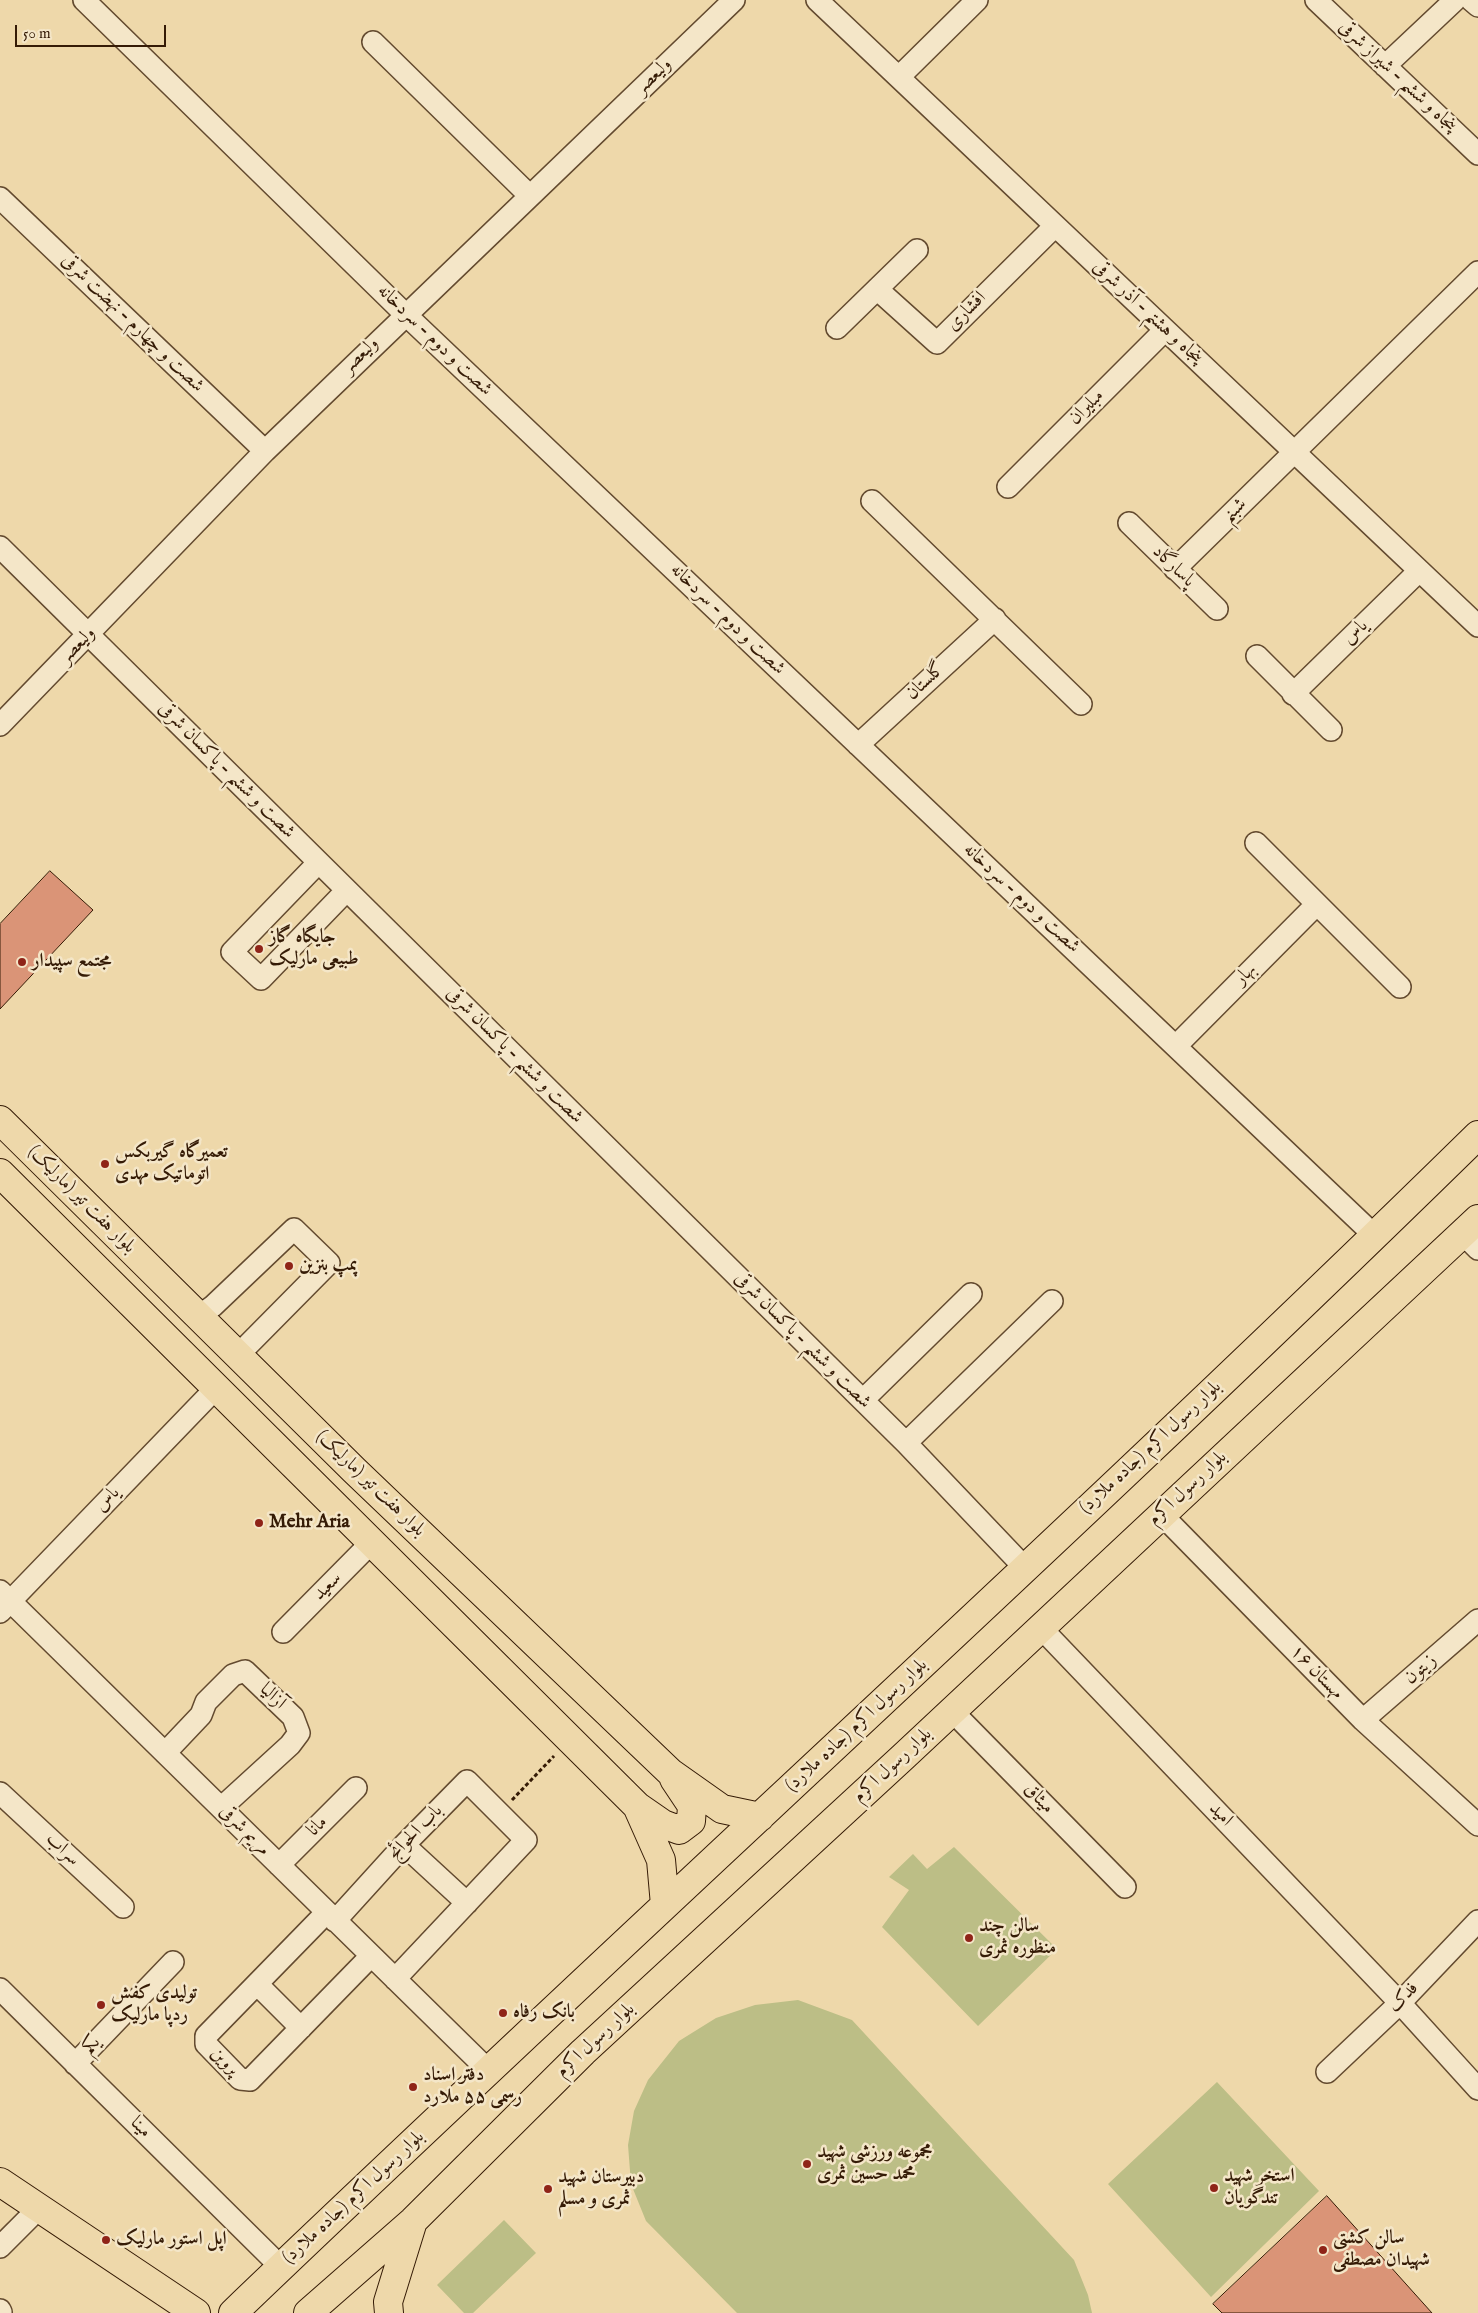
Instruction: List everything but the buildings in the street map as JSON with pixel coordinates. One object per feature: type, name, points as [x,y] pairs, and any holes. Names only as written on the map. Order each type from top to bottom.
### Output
[{"type":"main road","name":"بلوار هفت تیر (مارلیک)","points":[[0,1120],[354,1470],[671,1773],[722,1809],[760,1817]]},
{"type":"main road","name":"بلوار رسول اکرم (جاده ملارد)","points":[[233,2313],[1025,1568],[1375,1236],[1478,1135]]},
{"type":"main road","name":"بلوار هفت تیر (مارلیک)","points":[[0,1173],[637,1806],[661,1860],[665,1906]]},
{"type":"main road","name":"بلوار رسول اکرم","points":[[308,2313],[413,2221],[583,2052],[952,1711],[1161,1514],[1473,1234]]},
{"type":"main road","points":[[637,1806],[663,1824],[679,1830],[691,1821],[692,1806],[671,1773]]},
{"type":"main road","points":[[0,2182],[196,2313]]},
{"type":"main road","points":[[389,2313],[388,2302],[413,2221]]},
{"type":"street","name":"شصت و دوم - سردخانه","points":[[84,0],[405,314],[1375,1236]]},
{"type":"street","name":"ولیعصر","points":[[0,725],[264,451],[734,0]]},
{"type":"street","name":"پنجاه و هشتم - آذر شرقی","points":[[817,0],[1478,626]]},
{"type":"street","points":[[899,77],[977,0]]},
{"type":"street","name":"پنجاه و ششم - شیراز شرقی","points":[[1316,0],[1478,154]]},
{"type":"street","points":[[1385,66],[1454,0]]},
{"type":"street","points":[[1471,0],[1478,6]]},
{"type":"street","points":[[373,42],[529,195]]},
{"type":"street","name":"شصت و چهارم - نهضت شرقی","points":[[0,198],[264,451]]},
{"type":"street","name":"افشاری","points":[[877,289],[937,342],[1055,226]]},
{"type":"street","points":[[837,328],[917,250]]},
{"type":"street","name":"شبنم","points":[[1175,569],[1478,272]]},
{"type":"street","name":"مبلیران","points":[[1008,487],[1165,330]]},
{"type":"street","points":[[872,501],[1081,704]]},
{"type":"street","name":"پاسارگاد","points":[[1129,524],[1217,609]]},
{"type":"street","name":"شصت و ششم - پاکسان شرقی","points":[[0,547],[863,1400],[1025,1568]]},
{"type":"street","name":"یاس","points":[[1293,694],[1419,571]]},
{"type":"street","name":"گلستان","points":[[858,745],[995,619]]},
{"type":"street","points":[[1257,656],[1331,730]]},
{"type":"street","points":[[1256,843],[1400,987]]},
{"type":"street","points":[[318,863],[232,952],[260,979],[346,891]]},
{"type":"street","name":"بهار","points":[[1176,1046],[1317,904]]},
{"type":"street","points":[[199,1316],[213,1306],[294,1229],[329,1263],[238,1355]]},
{"type":"street","points":[[863,1400],[971,1294]]},
{"type":"street","points":[[906,1443],[1052,1301]]},
{"type":"street","name":"یاس","points":[[3,1602],[217,1387]]},
{"type":"street","name":"مهستان ۱۶","points":[[1161,1514],[1363,1720],[1478,1825]]},
{"type":"street","name":"سعید","points":[[283,1632],[372,1542]]},
{"type":"street","name":"مریم شرقی","points":[[3,1602],[165,1753],[489,2071]]},
{"type":"street","name":"زیتون","points":[[1363,1720],[1478,1620]]},
{"type":"street","name":"امید","points":[[1041,1628],[1400,2003],[1478,2089]]},
{"type":"street","name":"آزالیا","points":[[165,1753],[201,1715],[206,1702],[233,1675],[245,1671],[293,1717],[299,1733],[290,1745],[220,1808]]},
{"type":"street","name":"میثاق","points":[[952,1711],[1125,1887]]},
{"type":"street","name":"باب الحوائج","points":[[331,1916],[467,1781],[526,1840],[395,1979]]},
{"type":"street","name":"مانا","points":[[279,1865],[356,1788]]},
{"type":"street","name":"سراب","points":[[0,1793],[123,1907]]},
{"type":"street","points":[[404,1844],[467,1903]]},
{"type":"street","name":"پروین","points":[[331,1916],[257,1984],[206,2036],[206,2044],[240,2079],[250,2080],[371,1956]]},
{"type":"street","name":"فدک","points":[[1326,2072],[1400,2003],[1478,1921]]},
{"type":"street","name":"یکم","points":[[75,2064],[172,1962]]},
{"type":"street","points":[[257,1984],[301,2028]]},
{"type":"street","name":"مینا","points":[[0,1989],[281,2267]]},
{"type":"street","points":[[0,2246],[39,2208]]},
{"type":"path","points":[[500,1814],[570,1739]]},
{"type":"green space","name":"سالن چند منظوره ثمری","points":[[954,1847],[1057,1949],[978,2026],[882,1927],[909,1890],[889,1877],[913,1854],[927,1869]]},
{"type":"green space","name":"مجموعه ورزشی شهید محمد حسین ثمری","points":[[798,2000],[852,2020],[1074,2260],[1088,2295],[1092,2313],[737,2313],[646,2221],[631,2184],[628,2145],[634,2111],[648,2080],[679,2041],[716,2018],[755,2005]]},
{"type":"green space","name":"استخر شهید تندگویان","points":[[1217,2082],[1319,2191],[1211,2297],[1108,2184]]},
{"type":"green space","points":[[504,2220],[536,2253],[473,2313],[464,2313],[437,2285]]},
{"type":"place","name":"جایگاه گاز طبیعی مارلیک","points":[[259,949]]},
{"type":"place","name":"مجتمع سپیدار","points":[[22,962]]},
{"type":"place","name":"تعمیرگاه گیربکس اتوماتیک مهدی","points":[[105,1164]]},
{"type":"place","name":"پمپ بنزین","points":[[289,1266]]},
{"type":"place","name":"Mehr Aria","points":[[259,1523]]},
{"type":"place","name":"سالن چند منظوره ثمری","points":[[969,1938]]},
{"type":"place","name":"تولیدی کفش ردپا مارلیک","points":[[101,2005]]},
{"type":"place","name":"بانک رفاه","points":[[503,2013]]},
{"type":"place","name":"دفتر اسناد رسمی ۵۵ ملارد","points":[[413,2087]]},
{"type":"place","name":"مجموعه ورزشی شهید محمد حسین ثمری","points":[[807,2164]]},
{"type":"place","name":"استخر شهید تندگویان","points":[[1214,2188]]},
{"type":"place","name":"دبیرستان شهید ثمری و مسلم","points":[[548,2189]]},
{"type":"place","name":"اپل استور مارلیک","points":[[106,2240]]},
{"type":"place","name":"سالن کشتی شهیدان مصطفی","points":[[1323,2250]]}]
